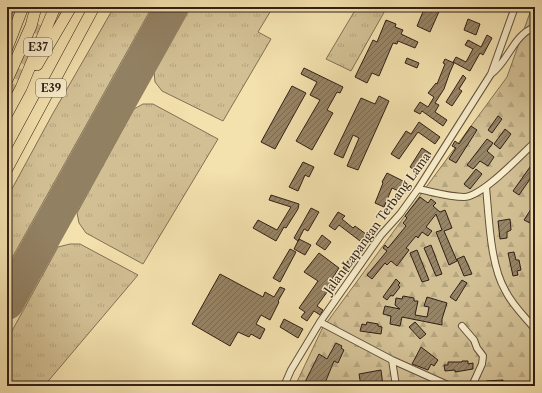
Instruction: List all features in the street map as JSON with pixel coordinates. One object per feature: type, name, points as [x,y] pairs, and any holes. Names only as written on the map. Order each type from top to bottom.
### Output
[{"type":"highway","name":"E37","points":[[7,48],[22,7]]},
{"type":"highway","points":[[7,80],[31,26],[36,7]]},
{"type":"highway","points":[[38,24],[44,7]]},
{"type":"highway","name":"E37","points":[[7,114],[21,88],[54,7]]},
{"type":"highway","points":[[21,88],[38,64],[71,7]]},
{"type":"highway","name":"E39","points":[[7,161],[90,7]]},
{"type":"highway","name":"E39","points":[[7,168],[94,7]]},
{"type":"street","name":"Jalan Lapangan Terbang Lama","points":[[284,386],[291,370],[320,322],[381,236],[400,214],[418,189],[491,74],[515,7]]},
{"type":"street","points":[[491,74],[503,62],[515,42],[526,32],[535,27]]},
{"type":"street","points":[[418,189],[465,197],[475,195],[486,187],[535,142]]},
{"type":"street","points":[[486,187],[493,251],[498,275],[505,291],[515,306],[535,330]]},
{"type":"street","points":[[320,322],[392,360],[450,386]]},
{"type":"street","points":[[462,326],[474,340],[477,348],[483,356],[482,364],[472,386]]},
{"type":"street","points":[[392,360],[396,386]]},
{"type":"green space","points":[[114,7],[152,7],[7,267],[7,198],[52,115]]},
{"type":"green space","points":[[189,7],[273,7],[258,32],[271,39],[223,121],[162,91],[155,82],[154,71]]},
{"type":"green space","points":[[357,7],[387,7],[351,71],[326,59]]},
{"type":"green space","points":[[532,7],[535,7],[535,386],[295,386],[322,329],[507,77]]},
{"type":"green space","points":[[143,104],[153,104],[218,139],[143,264],[86,233],[79,223],[77,213],[134,109]]},
{"type":"green space","points":[[70,244],[80,244],[138,275],[44,386],[7,386],[7,340],[58,247]]},
{"type":"building","points":[[425,7],[441,7],[430,32],[417,26]]},
{"type":"building","points":[[468,19],[480,24],[476,35],[464,30]]},
{"type":"building","points":[[386,20],[396,24],[395,27],[403,30],[401,34],[418,42],[415,48],[398,41],[397,44],[393,43],[379,76],[372,73],[367,83],[355,77],[373,40],[377,42]]},
{"type":"building","points":[[487,35],[492,38],[483,55],[480,53],[470,71],[453,62],[456,57],[466,62],[473,49],[465,45],[468,40],[481,47]]},
{"type":"building","points":[[407,58],[419,63],[417,68],[405,63]]},
{"type":"building","points":[[445,59],[454,63],[444,89],[435,103],[439,105],[435,112],[447,120],[443,126],[422,111],[420,114],[414,111],[420,102],[428,107],[434,97],[428,93],[436,83],[437,84],[445,64],[443,63]]},
{"type":"building","points":[[304,68],[343,87],[340,93],[337,92],[327,110],[333,113],[312,150],[296,141],[320,100],[310,95],[317,82],[301,74]]},
{"type":"building","points":[[463,75],[466,78],[459,89],[462,91],[452,106],[446,102]]},
{"type":"building","points":[[292,86],[306,93],[275,149],[261,142]]},
{"type":"building","points":[[379,96],[389,101],[358,170],[347,166],[359,138],[353,135],[343,158],[334,154],[361,98],[375,104]]},
{"type":"building","points":[[498,116],[502,119],[492,133],[488,130]]},
{"type":"building","points":[[419,122],[440,137],[435,144],[418,132],[399,159],[391,154],[406,131],[411,134]]},
{"type":"building","points":[[471,126],[477,130],[456,163],[449,159],[456,148],[452,146],[455,141],[459,144]]},
{"type":"building","points":[[505,129],[511,134],[500,149],[494,144]]},
{"type":"building","points":[[487,139],[493,143],[487,151],[494,157],[488,166],[480,161],[473,169],[467,165]]},
{"type":"building","points":[[422,148],[431,154],[419,173],[410,167]]},
{"type":"building","points":[[535,160],[535,172],[519,195],[513,191]]},
{"type":"building","points":[[303,162],[314,167],[309,177],[305,175],[298,191],[289,187]]},
{"type":"building","points":[[476,169],[482,174],[470,189],[464,184]]},
{"type":"building","points":[[387,173],[409,184],[405,194],[392,188],[384,207],[375,203],[383,183],[382,182]]},
{"type":"building","points":[[271,195],[299,204],[298,209],[286,228],[284,227],[276,241],[253,228],[258,220],[277,230],[291,207],[269,200]]},
{"type":"building","points":[[420,197],[428,203],[431,199],[436,203],[433,206],[440,212],[445,210],[452,228],[444,231],[457,261],[449,265],[436,232],[442,230],[436,214],[426,227],[432,231],[428,236],[422,232],[418,238],[416,236],[406,248],[409,250],[397,266],[391,261],[387,265],[385,263],[372,279],[367,275],[387,251],[383,248],[385,245],[388,248],[406,226],[403,223],[407,218],[405,216]]},
{"type":"building","points":[[535,203],[535,215],[530,223],[524,220]]},
{"type":"building","points":[[311,208],[319,212],[308,231],[304,229],[298,241],[294,238]]},
{"type":"building","points":[[338,212],[345,216],[342,219],[353,228],[355,226],[370,237],[364,244],[339,225],[335,230],[329,226]]},
{"type":"building","points":[[510,219],[511,230],[507,232],[507,238],[500,239],[498,221]]},
{"type":"building","points":[[322,235],[331,242],[325,250],[316,244]]},
{"type":"building","points":[[299,239],[311,245],[305,255],[294,249]]},
{"type":"building","points":[[431,245],[442,274],[436,276],[424,248]]},
{"type":"building","points":[[290,249],[296,252],[280,282],[273,278]]},
{"type":"building","points":[[417,250],[429,280],[422,282],[410,253]]},
{"type":"building","points":[[514,252],[516,260],[519,260],[521,270],[517,271],[518,275],[513,276],[508,253]]},
{"type":"building","points":[[319,253],[339,268],[332,279],[335,281],[317,306],[323,310],[320,315],[314,311],[307,321],[301,317],[305,312],[299,308],[318,281],[304,272]]},
{"type":"building","points":[[464,256],[472,274],[464,276],[457,259]]},
{"type":"building","points":[[350,258],[355,262],[348,272],[343,268]]},
{"type":"building","points":[[220,274],[263,297],[265,292],[274,297],[280,287],[285,289],[270,320],[261,315],[256,324],[265,329],[260,339],[251,334],[249,337],[238,332],[230,346],[192,324]]},
{"type":"building","points":[[396,279],[400,283],[398,285],[400,287],[393,296],[391,295],[387,300],[383,297]]},
{"type":"building","points":[[462,280],[467,283],[456,301],[450,297]]},
{"type":"building","points":[[403,296],[414,298],[414,301],[418,301],[415,315],[427,317],[429,307],[424,306],[427,297],[447,303],[442,319],[442,325],[402,317],[400,326],[390,324],[391,316],[383,314],[385,306],[400,309],[395,305],[396,298],[402,299]]},
{"type":"building","points":[[284,319],[303,329],[298,338],[280,327]]},
{"type":"building","points":[[367,322],[378,324],[378,326],[382,327],[381,334],[360,331],[362,324],[366,325]]},
{"type":"building","points":[[415,322],[426,334],[420,339],[409,327]]},
{"type":"building","points":[[336,343],[342,346],[341,348],[344,350],[338,363],[334,361],[325,383],[323,382],[321,386],[308,386],[304,384],[319,354],[327,359]]},
{"type":"building","points":[[421,347],[438,360],[434,366],[431,364],[428,370],[412,364]]},
{"type":"building","points":[[468,361],[468,364],[473,363],[473,369],[455,372],[455,370],[445,371],[444,365],[448,365],[448,362]]},
{"type":"building","points":[[381,370],[383,386],[361,386],[359,374]]},
{"type":"building","points":[[503,380],[504,386],[486,386],[486,381]]},
{"type":"runway","points":[[7,303],[172,7]]},
{"type":"tunnel","points":[[7,31],[13,7]]},
{"type":"tunnel","points":[[50,33],[64,7]]},
{"type":"tunnel","points":[[7,93],[38,24]]}]
